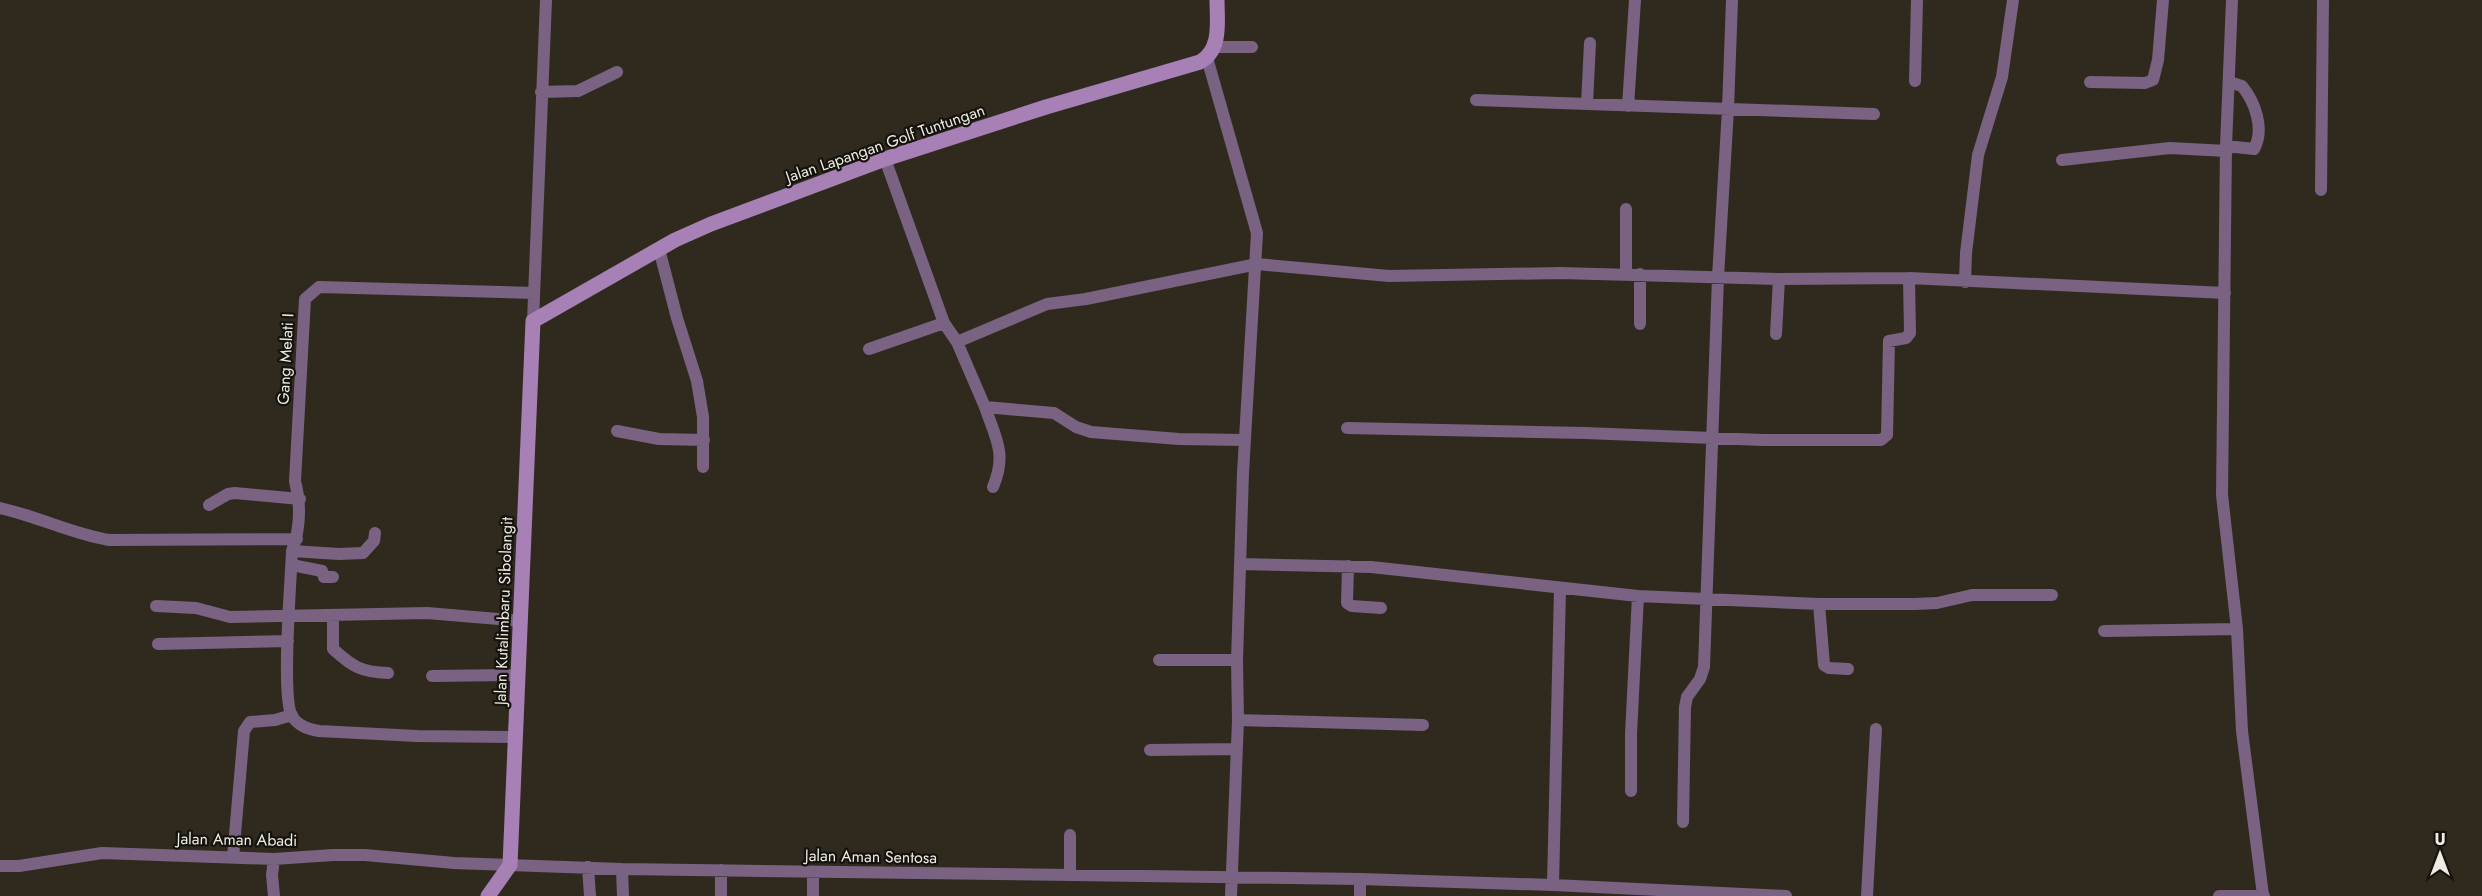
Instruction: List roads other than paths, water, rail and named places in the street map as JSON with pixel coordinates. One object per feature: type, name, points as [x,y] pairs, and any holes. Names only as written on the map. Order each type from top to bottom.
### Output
[{"type":"street","points":[[533,321],[546,0]]},
{"type":"street","points":[[1217,0],[1210,53],[1257,227],[1257,264],[1250,320],[1244,440],[1237,660],[1238,720],[1231,896]]},
{"type":"street","points":[[1628,106],[1635,0]]},
{"type":"street","points":[[1683,822],[1685,707],[1687,697],[1702,674],[1708,598],[1718,277],[1732,0]]},
{"type":"street","points":[[1915,81],[1917,0]]},
{"type":"street","points":[[1965,282],[1966,253],[1978,155],[2002,77],[2013,0]]},
{"type":"street","points":[[2090,82],[2145,83],[2152,80],[2158,60],[2163,0]]},
{"type":"street","points":[[2219,896],[2263,896],[2242,731],[2237,628],[2222,495],[2226,148],[2232,0]]},
{"type":"street","points":[[2321,190],[2323,0]]},
{"type":"street","points":[[1587,105],[1590,43]]},
{"type":"street","points":[[1210,53],[1252,47]]},
{"type":"street","name":"Jalan Lapangan Golf Tuntungan","points":[[533,321],[659,249],[711,224],[885,159],[1047,106],[1193,65],[1210,53]]},
{"type":"street","points":[[542,92],[578,91],[617,72]]},
{"type":"street","points":[[2062,160],[2170,148],[2254,149],[2257,142],[2256,110],[2242,86],[2229,82]]},
{"type":"street","points":[[1476,100],[1874,114]]},
{"type":"street","points":[[885,159],[944,323],[957,342],[986,407],[1001,460],[993,487]]},
{"type":"street","points":[[1626,209],[1626,274]]},
{"type":"street","points":[[659,249],[697,381],[704,440],[703,467]]},
{"type":"street","points":[[957,342],[1047,304],[1257,264],[1389,276],[1560,273],[1779,279],[1909,278],[2225,293]]},
{"type":"street","points":[[1640,274],[1640,324]]},
{"type":"street","points":[[1347,428],[1878,440],[1887,435],[1889,341],[1906,338],[1910,333],[1909,278]]},
{"type":"street","points":[[1776,334],[1779,279]]},
{"type":"street","name":"Gang Melati I","points":[[292,716],[288,695],[288,641],[292,565],[300,499],[295,481],[305,299],[310,292],[319,287],[534,293]]},
{"type":"street","name":"Jalan Kutalimbaru Sibolangit","points":[[510,865],[533,321]]},
{"type":"street","points":[[869,349],[944,323]]},
{"type":"street","points":[[986,407],[1054,413],[1076,427],[1091,432],[1179,439],[1244,440]]},
{"type":"street","points":[[617,431],[659,439],[704,440]]},
{"type":"street","points":[[208,505],[228,494],[235,493],[300,499]]},
{"type":"street","points":[[0,508],[55,524],[92,538],[109,540],[295,545],[339,554],[363,553],[374,541],[375,533]]},
{"type":"street","points":[[1241,564],[1348,566],[1638,596],[1819,603],[1915,604],[1937,603],[1972,595],[2052,595]]},
{"type":"street","points":[[292,565],[322,571],[324,577],[333,577]]},
{"type":"street","points":[[1348,566],[1347,603],[1352,606],[1381,608]]},
{"type":"street","points":[[1553,885],[1560,589]]},
{"type":"street","points":[[1631,791],[1631,734],[1638,596]]},
{"type":"street","points":[[1819,603],[1824,665],[1829,668],[1848,669]]},
{"type":"street","points":[[156,606],[196,608],[230,617],[427,613],[521,621]]},
{"type":"street","points":[[333,615],[333,649],[358,668],[368,672],[388,673]]},
{"type":"street","points":[[2104,631],[2237,628]]},
{"type":"street","points":[[158,644],[288,641]]},
{"type":"street","points":[[1160,660],[1237,660]]},
{"type":"street","points":[[432,676],[519,675]]},
{"type":"street","points":[[233,857],[244,731],[250,722],[292,716],[297,723],[307,729],[319,731],[417,736],[516,737]]},
{"type":"street","points":[[1238,720],[1423,725]]},
{"type":"street","points":[[1867,896],[1876,729]]},
{"type":"street","points":[[1150,750],[1236,749]]},
{"type":"street","points":[[1070,835],[1070,874]]},
{"type":"street","name":"Jalan Aman Abadi","points":[[0,866],[19,866],[102,853],[274,859],[365,855],[510,865]]},
{"type":"street","points":[[274,859],[272,875],[274,896]]},
{"type":"street","points":[[488,896],[510,865]]},
{"type":"street","name":"Jalan Aman Sentosa","points":[[510,865],[622,869],[1360,879],[1786,896]]},
{"type":"street","points":[[588,867],[590,896]]},
{"type":"street","points":[[622,869],[623,896]]},
{"type":"street","points":[[721,870],[721,896]]},
{"type":"street","points":[[813,872],[813,896]]},
{"type":"street","points":[[1360,879],[1360,896]]}]
